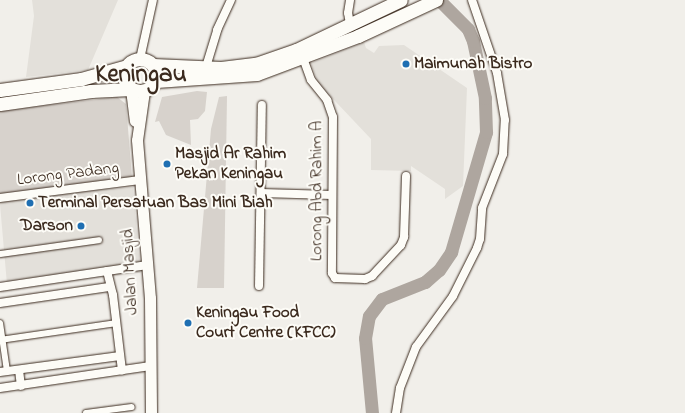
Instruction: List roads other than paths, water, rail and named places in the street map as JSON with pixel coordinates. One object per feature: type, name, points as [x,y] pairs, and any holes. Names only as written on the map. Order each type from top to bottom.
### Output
[{"type":"main road","points":[[0,90],[81,79],[127,66],[140,59],[152,65],[240,67],[272,59],[402,0]]},
{"type":"main road","points":[[0,104],[91,91],[138,90],[156,81],[257,74],[303,58],[421,8],[436,0]]},
{"type":"main road","points":[[152,65],[156,73],[156,81]]},
{"type":"main road","points":[[127,66],[124,76],[138,90]]},
{"type":"street","points":[[140,59],[153,0]]},
{"type":"street","points":[[206,67],[217,30],[231,0]]},
{"type":"street","points":[[350,0],[348,13],[350,24]]},
{"type":"street","points":[[396,413],[400,388],[416,347],[453,296],[477,248],[480,239],[482,208],[503,154],[505,120],[497,73],[472,0]]},
{"type":"street","name":"Lorong Abd Rahim A","points":[[303,58],[313,85],[327,100],[332,113],[332,273],[335,278],[365,279],[372,276],[401,245],[404,237],[406,176]]},
{"type":"street","name":"Jalan Masjid","points":[[138,90],[137,130],[150,298],[151,413]]},
{"type":"street","points":[[259,286],[262,105]]},
{"type":"street","name":"Lorong Padang","points":[[0,198],[140,180]]},
{"type":"street","points":[[261,193],[332,195]]},
{"type":"street","points":[[0,254],[99,240]]},
{"type":"street","points":[[0,287],[147,265]]},
{"type":"street","points":[[107,271],[109,287],[113,295],[122,370]]},
{"type":"street","points":[[0,303],[109,287]]},
{"type":"street","points":[[0,323],[3,372],[120,356]]},
{"type":"street","points":[[1,340],[117,323]]},
{"type":"street","points":[[0,388],[150,366]]},
{"type":"street","points":[[19,370],[21,386]]},
{"type":"street","points":[[86,413],[132,407]]},
{"type":"waterway","points":[[372,413],[365,338],[369,316],[382,299],[425,282],[439,270],[451,252],[486,132],[485,98],[473,41],[468,29],[439,0]]},
{"type":"place","name":"Maimunah Bistro","points":[[406,64]]},
{"type":"place","name":"Masjid Ar Rahim Pekan Keningau","points":[[167,164]]},
{"type":"place","name":"Terminal Persatuan Bas Mini Biah","points":[[30,203]]},
{"type":"place","name":"Darson","points":[[81,226]]},
{"type":"place","name":"Keningau Food Court Centre (KFCC)","points":[[188,323]]},
{"type":"district","name":"Keningau","points":[[141,75]]}]
